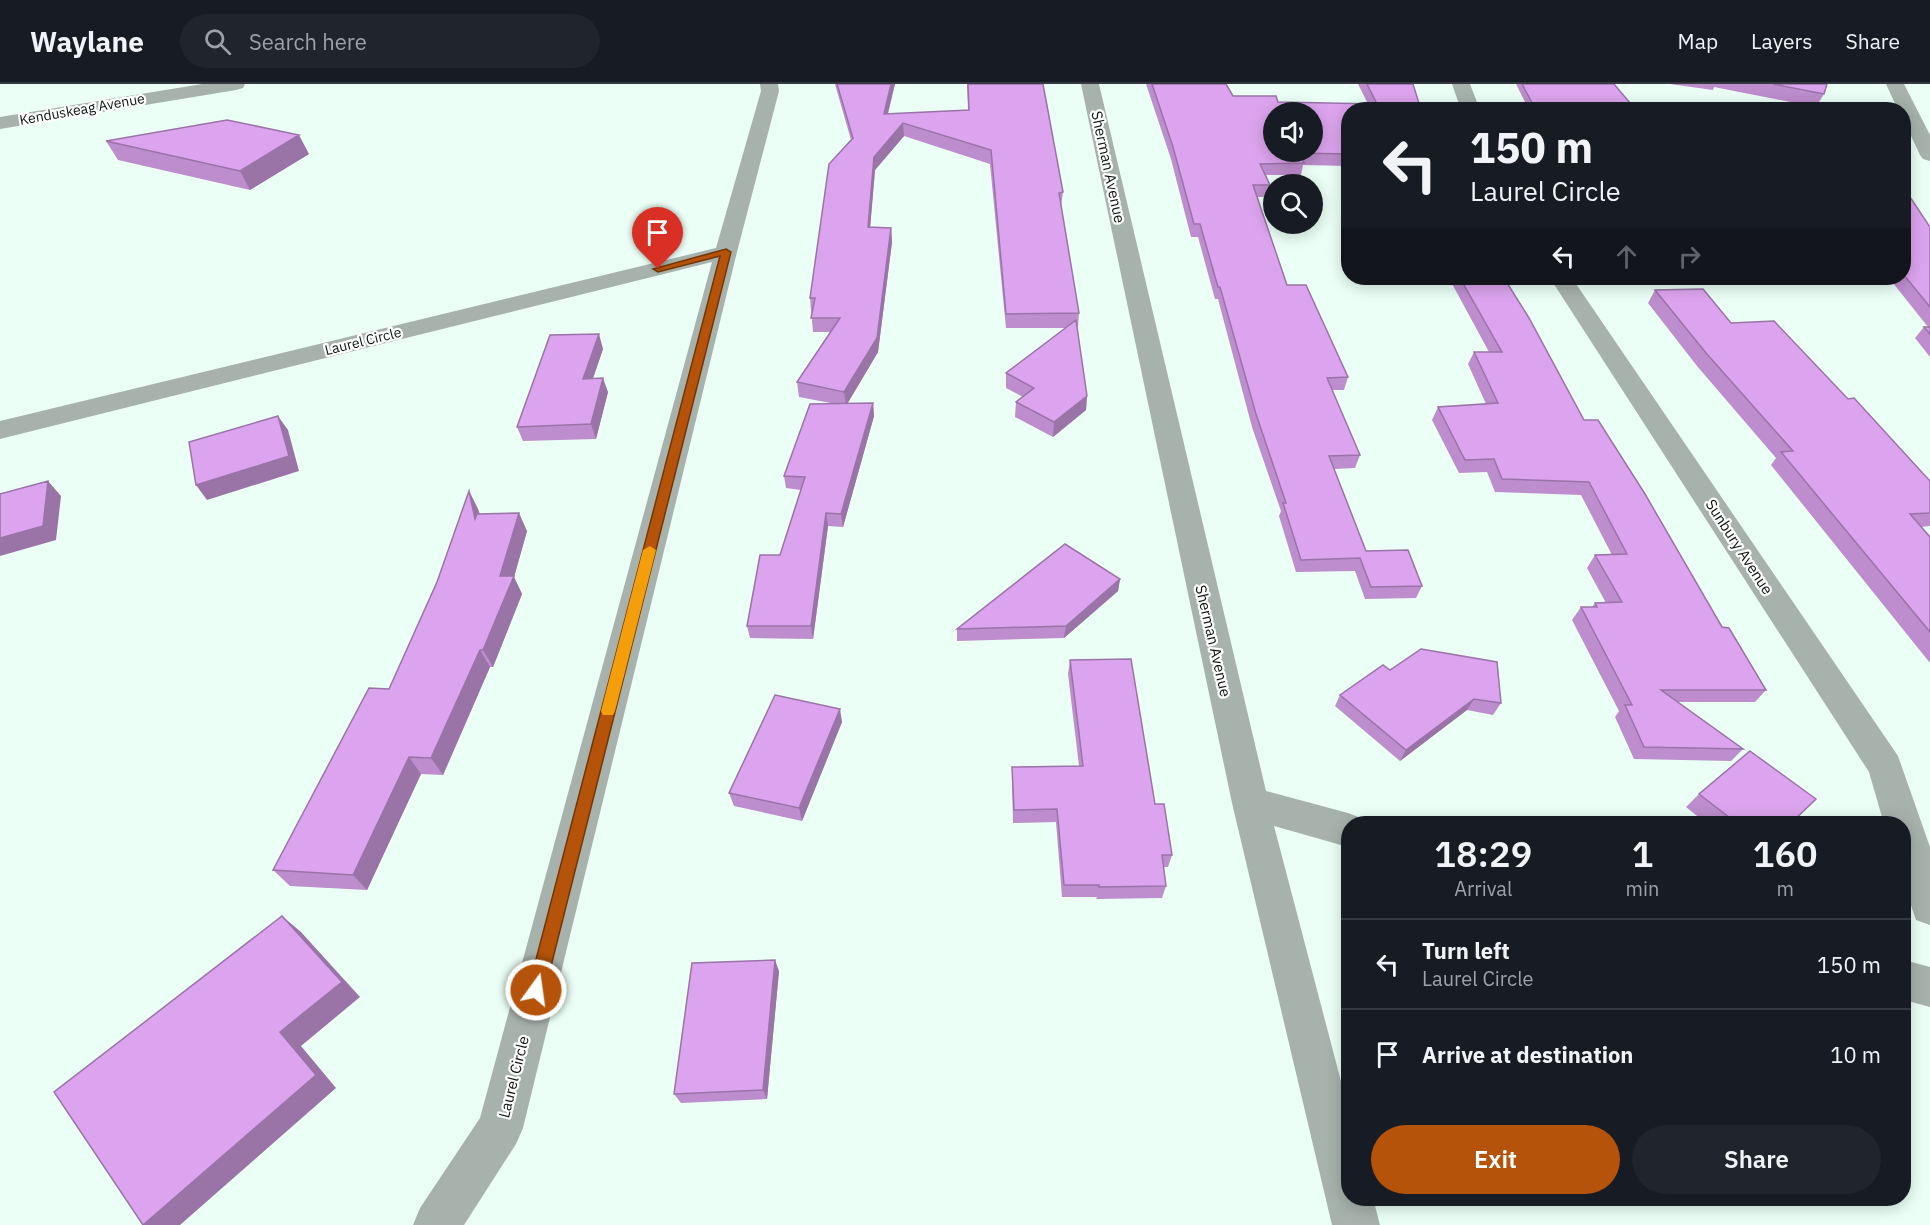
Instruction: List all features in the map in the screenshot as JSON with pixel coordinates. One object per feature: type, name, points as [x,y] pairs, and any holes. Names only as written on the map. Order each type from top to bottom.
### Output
[{"type":"street","name":"Kenduskeag Avenue","points":[[0,123],[236,84]]},
{"type":"street","name":"Laurel Circle","points":[[437,1225],[500,1128],[726,252],[770,91],[769,84]]},
{"type":"street","name":"Sherman Avenue","points":[[1090,84],[1250,803],[1341,1165]]},
{"type":"street","points":[[1461,84],[1468,102]]},
{"type":"street","points":[[1895,84],[1904,102]]},
{"type":"street","points":[[1911,116],[1930,155]]},
{"type":"street","name":"Laurel Circle","points":[[0,430],[726,252]]},
{"type":"street","name":"Sunbury Avenue","points":[[1566,285],[1885,767],[1900,816]]},
{"type":"street","points":[[1250,803],[1341,828]]},
{"type":"street","name":"Sunbury Avenue","points":[[1911,849],[1930,907]]},
{"type":"street","points":[[1911,982],[1930,987]]},
{"type":"street","name":"Sherman Avenue","points":[[1351,1206],[1356,1225]]},
{"type":"building","points":[[837,84],[891,84],[884,114],[969,110],[968,84],[1043,84],[1063,192],[1059,193],[1079,313],[1006,314],[991,150],[903,123],[874,157],[868,227],[891,228],[877,338],[844,392],[797,382],[840,318],[811,318],[815,298],[810,298],[829,164],[853,138]]},
{"type":"building","points":[[1152,84],[1226,84],[1233,96],[1276,96],[1278,102],[1263,102],[1263,162],[1304,163],[1260,164],[1265,174],[1263,185],[1253,185],[1263,214],[1263,234],[1270,234],[1287,285],[1306,285],[1348,377],[1327,378],[1360,455],[1329,456],[1366,551],[1408,550],[1422,586],[1371,587],[1360,558],[1301,560],[1283,503],[1286,503],[1256,414],[1200,224],[1194,224],[1173,147]]},
{"type":"building","points":[[1367,84],[1413,84],[1419,102],[1376,102]]},
{"type":"building","points":[[1522,84],[1614,84],[1629,102],[1532,102]]},
{"type":"building","points":[[1773,84],[1827,84],[1824,94]]},
{"type":"building","points":[[1323,103],[1341,103],[1341,154],[1323,153]]},
{"type":"building","points":[[227,120],[299,135],[240,171],[106,141]]},
{"type":"building","points":[[1911,198],[1930,227],[1930,307],[1911,284]]},
{"type":"building","points":[[1464,285],[1508,285],[1529,318],[1584,420],[1598,420],[1645,494],[1722,627],[1729,628],[1766,690],[1661,690],[1743,749],[1644,747],[1625,705],[1632,705],[1581,607],[1597,607],[1595,603],[1622,602],[1595,555],[1627,554],[1589,482],[1502,479],[1494,459],[1465,460],[1438,407],[1498,403],[1474,352],[1502,352]]},
{"type":"building","points":[[1703,289],[1731,323],[1774,321],[1848,399],[1854,398],[1930,481],[1930,513],[1910,514],[1930,537],[1930,632],[1781,452],[1793,451],[1706,353],[1655,290]]},
{"type":"building","points":[[1076,320],[1087,396],[1054,422],[1016,402],[1034,388],[1006,373]]},
{"type":"building","points":[[599,334],[583,379],[603,378],[591,424],[517,427],[550,335]]},
{"type":"building","points":[[873,403],[841,514],[826,513],[811,626],[747,626],[760,555],[780,555],[805,477],[784,476],[810,404]]},
{"type":"building","points":[[278,416],[289,456],[196,485],[189,442]]},
{"type":"building","points":[[48,481],[43,526],[0,538],[0,494]]},
{"type":"building","points":[[469,491],[475,519],[477,514],[519,513],[500,576],[514,576],[483,650],[480,650],[431,758],[409,757],[353,875],[273,870],[369,688],[389,689],[437,582]]},
{"type":"building","points":[[1065,544],[1120,579],[1066,626],[957,629]]},
{"type":"building","points":[[1421,649],[1497,662],[1501,703],[1474,699],[1406,750],[1340,695],[1383,665],[1390,670]]},
{"type":"building","points":[[1131,659],[1155,804],[1164,804],[1172,855],[1162,855],[1166,886],[1064,885],[1057,809],[1014,810],[1012,767],[1083,766],[1070,660]]},
{"type":"building","points":[[775,695],[840,709],[799,808],[729,793]]},
{"type":"building","points":[[1750,751],[1816,799],[1798,816],[1728,816],[1699,794]]},
{"type":"building","points":[[282,916],[342,982],[280,1032],[316,1075],[143,1225],[54,1092]]},
{"type":"building","points":[[775,960],[763,1090],[674,1094],[692,963]]},
{"type":"slow traffic","points":[[608,711],[650,550]]},
{"type":"route","points":[[536,990],[726,252],[658,269]]}]
